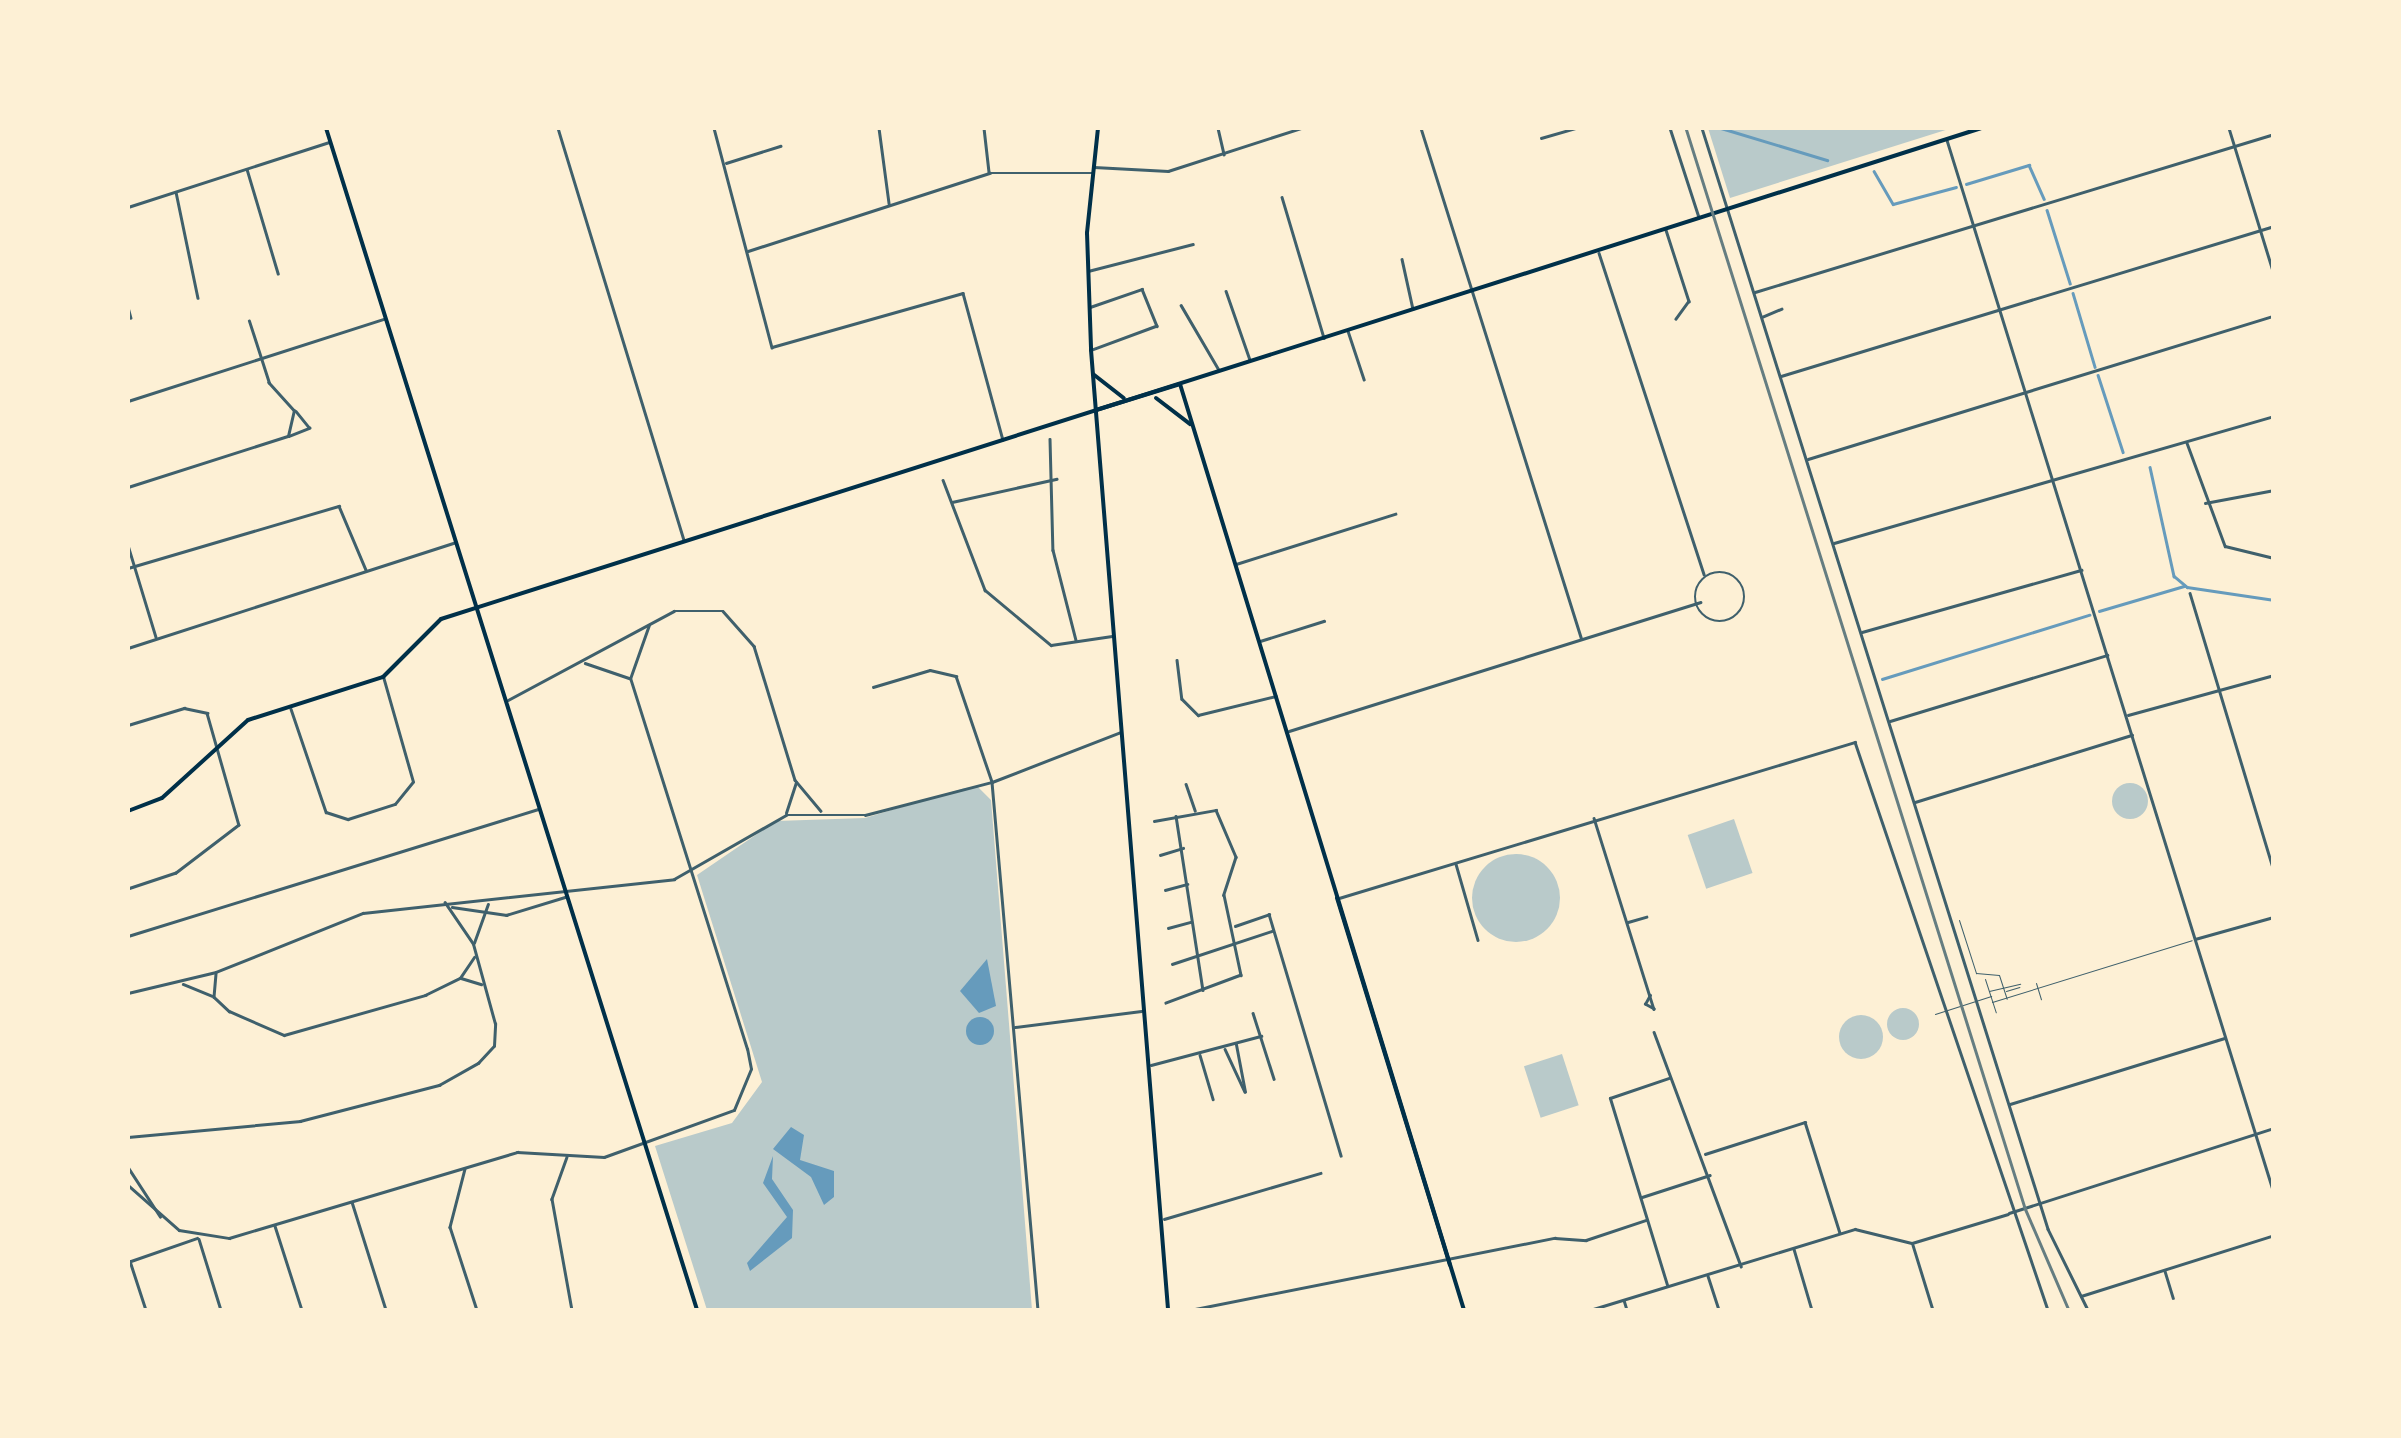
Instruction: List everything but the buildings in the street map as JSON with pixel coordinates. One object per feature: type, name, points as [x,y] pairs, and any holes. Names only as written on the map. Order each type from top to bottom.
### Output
[{"type":"main road","points":[[326,128],[697,1310]]},
{"type":"main road","points":[[1098,128],[1087,271],[1091,350],[1168,1310]]},
{"type":"main road","points":[[128,811],[162,798],[216,743],[248,720],[383,678],[426,630],[476,607],[1981,128]]},
{"type":"main road","points":[[1093,373],[1124,398]]},
{"type":"main road","points":[[1096,410],[1154,398],[1180,384]]},
{"type":"main road","points":[[1180,384],[1464,1310]]},
{"type":"main road","points":[[1154,398],[1178,407],[1195,432]]},
{"type":"street","points":[[558,128],[684,539]]},
{"type":"street","points":[[714,128],[772,347],[962,294],[1003,440]]},
{"type":"street","points":[[879,128],[889,204]]},
{"type":"street","points":[[984,128],[990,174]]},
{"type":"street","points":[[1218,128],[1225,156]]},
{"type":"street","points":[[746,251],[990,174],[1168,171],[1225,156],[1301,128]]},
{"type":"street","points":[[1420,128],[1581,636]]},
{"type":"street","points":[[1541,138],[1577,128]]},
{"type":"street","points":[[1670,128],[1700,219]]},
{"type":"street","points":[[1702,128],[2040,1204],[2088,1310]]},
{"type":"street","points":[[2229,128],[2274,274]]},
{"type":"street","points":[[1754,292],[2274,134]]},
{"type":"street","points":[[1947,138],[2274,1193]]},
{"type":"street","points":[[128,207],[330,142]]},
{"type":"street","points":[[725,164],[780,146]]},
{"type":"street","points":[[247,169],[278,273]]},
{"type":"street","points":[[176,192],[198,298]]},
{"type":"street","points":[[1282,197],[1324,339]]},
{"type":"street","points":[[1781,376],[2274,226]]},
{"type":"street","points":[[1666,230],[1689,301],[1676,319]]},
{"type":"street","points":[[1087,271],[1193,244]]},
{"type":"street","points":[[1599,251],[1704,574],[1700,602],[1722,628],[1741,608],[1727,571],[1704,574]]},
{"type":"street","points":[[1402,258],[1413,310]]},
{"type":"street","points":[[1089,307],[1142,289],[1157,326],[1091,350]]},
{"type":"street","points":[[1226,291],[1250,362]]},
{"type":"street","points":[[1181,305],[1220,371]]},
{"type":"street","points":[[128,307],[131,318]]},
{"type":"street","points":[[1761,317],[1781,309]]},
{"type":"street","points":[[1807,460],[2274,316]]},
{"type":"street","points":[[128,401],[385,318]]},
{"type":"street","points":[[128,488],[288,436],[310,425],[294,411],[261,360],[249,321]]},
{"type":"street","points":[[1348,331],[1364,379]]},
{"type":"street","points":[[288,436],[294,411]]},
{"type":"street","points":[[1833,544],[2274,416]]},
{"type":"street","points":[[1050,440],[1058,479],[1053,550],[1076,642]]},
{"type":"street","points":[[2186,442],[2204,504],[2225,546],[2274,558]]},
{"type":"street","points":[[950,502],[1058,479]]},
{"type":"street","points":[[943,480],[974,580],[1051,645],[1115,636]]},
{"type":"street","points":[[2204,504],[2274,490]]},
{"type":"street","points":[[128,568],[338,506],[366,572]]},
{"type":"street","points":[[1234,565],[1395,514]]},
{"type":"street","points":[[128,648],[455,542]]},
{"type":"street","points":[[128,545],[157,638]]},
{"type":"street","points":[[1861,633],[2081,570]]},
{"type":"street","points":[[2190,594],[2274,872]]},
{"type":"street","points":[[1287,732],[1581,636],[1700,602]]},
{"type":"street","points":[[507,701],[585,663],[649,625],[702,606],[742,626],[797,782],[821,811]]},
{"type":"street","points":[[1259,641],[1324,621]]},
{"type":"street","points":[[146,1310],[129,1261],[199,1237],[274,1224],[523,1150],[567,1158],[644,1146],[734,1110],[751,1069],[630,679],[649,625]]},
{"type":"street","points":[[1890,721],[2107,655]]},
{"type":"street","points":[[1177,660],[1182,699],[1198,715],[1276,696]]},
{"type":"street","points":[[585,663],[630,679]]},
{"type":"street","points":[[872,687],[930,670],[956,676],[992,782],[1038,1310]]},
{"type":"street","points":[[2127,715],[2274,674]]},
{"type":"street","points":[[291,708],[318,800],[334,819],[409,796],[383,678]]},
{"type":"street","points":[[128,726],[191,707],[206,713],[239,826],[176,874],[128,889]]},
{"type":"street","points":[[128,994],[216,972],[326,924],[443,902],[566,896],[690,872],[738,835],[786,815],[821,811],[865,815],[992,782],[1122,731]]},
{"type":"street","points":[[1916,802],[2132,734]]},
{"type":"street","points":[[1337,898],[1855,742],[2008,1214],[2048,1310]]},
{"type":"street","points":[[786,815],[797,782]]},
{"type":"street","points":[[1186,784],[1195,810]]},
{"type":"street","points":[[128,936],[539,809]]},
{"type":"street","points":[[1154,821],[1195,810],[1216,810],[1236,856],[1224,892],[1241,975],[1166,1003]]},
{"type":"street","points":[[1176,815],[1185,848],[1193,957],[1203,991]]},
{"type":"street","points":[[1594,818],[1650,995]]},
{"type":"street","points":[[1160,855],[1185,848]]},
{"type":"street","points":[[1455,862],[1478,940]]},
{"type":"street","points":[[1165,890],[1187,884]]},
{"type":"street","points":[[443,902],[487,912],[530,912],[566,896]]},
{"type":"street","points":[[128,1137],[136,1140],[293,1122],[439,1085],[494,1046],[473,944],[488,901]]},
{"type":"street","points":[[443,902],[473,944]]},
{"type":"street","points":[[1234,926],[1269,914],[1341,1155]]},
{"type":"street","points":[[1627,922],[1646,917]]},
{"type":"street","points":[[2005,992],[2274,917]]},
{"type":"street","points":[[1959,920],[1976,973],[2022,986]]},
{"type":"street","points":[[1168,928],[1190,922]]},
{"type":"street","points":[[1172,964],[1274,930]]},
{"type":"street","points":[[460,978],[474,956]]},
{"type":"street","points":[[214,997],[216,972]]},
{"type":"street","points":[[180,983],[214,997],[243,1023],[284,1035],[460,978],[483,984]]},
{"type":"street","points":[[1985,979],[1996,1012]]},
{"type":"street","points":[[1989,991],[2002,982]]},
{"type":"street","points":[[2002,982],[2008,1002]]},
{"type":"street","points":[[2036,982],[2041,999]]},
{"type":"street","points":[[1992,1002],[2008,1002],[2022,986]]},
{"type":"street","points":[[1935,1014],[1990,996]]},
{"type":"street","points":[[1014,1027],[1144,1010]]},
{"type":"street","points":[[1253,1014],[1274,1079]]},
{"type":"street","points":[[1654,1032],[1669,1078],[1712,1174],[1741,1266]]},
{"type":"street","points":[[1150,1065],[1260,1036]]},
{"type":"street","points":[[2010,1104],[2225,1038]]},
{"type":"street","points":[[1224,1046],[1244,1092],[1236,1043]]},
{"type":"street","points":[[1200,1054],[1213,1099]]},
{"type":"street","points":[[1667,1288],[1610,1098],[1669,1078]]},
{"type":"street","points":[[1704,1155],[1805,1122],[1840,1234]]},
{"type":"street","points":[[1590,1310],[1840,1234],[1866,1230],[1912,1243],[2274,1128]]},
{"type":"street","points":[[128,1146],[136,1140]]},
{"type":"street","points":[[567,1158],[552,1198],[572,1310]]},
{"type":"street","points":[[128,1167],[161,1217]]},
{"type":"street","points":[[465,1167],[450,1228],[476,1310]]},
{"type":"street","points":[[1162,1219],[1320,1173]]},
{"type":"street","points":[[1640,1198],[1712,1174]]},
{"type":"street","points":[[128,1185],[161,1217],[199,1237],[221,1310]]},
{"type":"street","points":[[352,1201],[386,1310]]},
{"type":"street","points":[[1190,1310],[1244,1293],[1450,1265],[1646,1220]]},
{"type":"street","points":[[274,1224],[302,1310]]},
{"type":"street","points":[[2080,1296],[2274,1236]]},
{"type":"street","points":[[1912,1243],[1933,1310]]},
{"type":"street","points":[[1794,1249],[1812,1310]]},
{"type":"street","points":[[2164,1270],[2173,1298]]},
{"type":"street","points":[[1708,1276],[1719,1310]]},
{"type":"street","points":[[1624,1300],[1627,1310]]},
{"type":"shaded area","points":[[1708,128],[1952,128],[1730,198]]},
{"type":"shaded area","points":[[2130,783],[2143,788],[2148,801],[2143,814],[2130,819],[2117,814],[2112,801],[2117,788]]},
{"type":"shaded area","points":[[978,787],[991,800],[1032,1310],[707,1310],[655,1146],[732,1123],[762,1082],[697,875],[776,821],[865,818]]},
{"type":"shaded area","points":[[1734,819],[1753,873],[1706,889],[1688,835]]},
{"type":"shaded area","points":[[1516,854],[1533,857],[1547,867],[1557,881],[1557,915],[1547,929],[1533,939],[1516,942],[1499,939],[1485,929],[1475,915],[1472,898],[1475,881],[1485,867],[1499,857]]},
{"type":"shaded area","points":[[1903,1008],[1914,1013],[1919,1024],[1914,1035],[1903,1040],[1892,1035],[1887,1024],[1892,1013]]},
{"type":"shaded area","points":[[1861,1015],[1876,1022],[1883,1037],[1876,1052],[1861,1059],[1846,1052],[1839,1037],[1846,1022]]},
{"type":"shaded area","points":[[1562,1054],[1579,1105],[1541,1118],[1524,1066]]},
{"type":"water","points":[[987,959],[996,1006],[979,1013],[960,991]]},
{"type":"water","points":[[980,1017],[990,1021],[994,1031],[990,1041],[980,1045],[970,1041],[966,1031],[970,1021]]},
{"type":"water","points":[[791,1127],[804,1135],[800,1160],[834,1171],[834,1197],[824,1205],[811,1177],[773,1149]]},
{"type":"water","points":[[773,1156],[772,1179],[793,1210],[792,1238],[750,1271],[747,1263],[787,1217],[763,1183]]},
{"type":"waterway","points":[[1721,128],[1827,160]]},
{"type":"waterway","points":[[1966,184],[2029,165],[2044,199]]},
{"type":"waterway","points":[[1874,171],[1893,204],[1956,187]]},
{"type":"waterway","points":[[2047,210],[2070,283]]},
{"type":"waterway","points":[[2073,293],[2095,367]]},
{"type":"waterway","points":[[2098,375],[2123,452]]},
{"type":"waterway","points":[[2150,467],[2174,576],[2187,587],[2274,600]]},
{"type":"waterway","points":[[2099,611],[2184,586]]},
{"type":"waterway","points":[[1882,679],[2089,615]]},
{"type":"railway","points":[[1686,128],[2025,1208],[2069,1310]]}]
